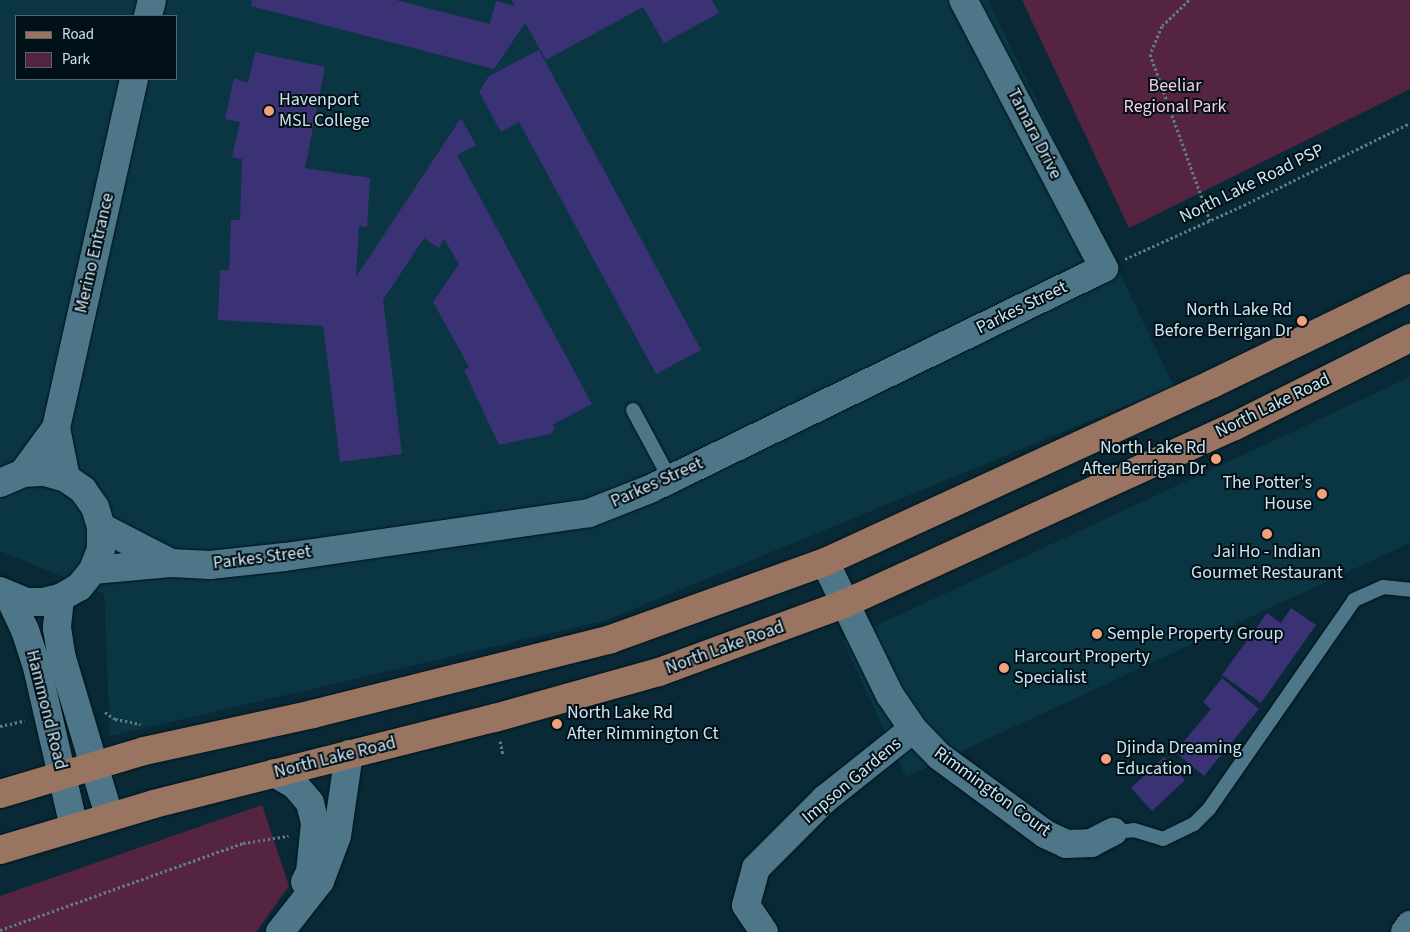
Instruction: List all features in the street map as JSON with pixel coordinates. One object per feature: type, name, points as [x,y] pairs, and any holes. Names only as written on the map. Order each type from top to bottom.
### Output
[{"type":"main road","points":[[0,794],[144,751],[313,714],[611,640],[825,562],[1212,384],[1410,288]]},
{"type":"main road","name":"North Lake Road","points":[[0,850],[109,816],[609,688],[659,672],[844,604],[1235,426],[1410,338]]},
{"type":"street","points":[[148,15],[152,0]]},
{"type":"street","name":"Tamara Drive","points":[[963,0],[1104,268]]},
{"type":"street","name":"Merino Entrance","points":[[66,478],[56,428],[134,80]]},
{"type":"street","name":"Parkes Street","points":[[93,570],[171,563],[210,565],[285,557],[589,513],[670,480],[1104,268]]},
{"type":"street","name":"Merino Entrance","points":[[12,478],[56,428]]},
{"type":"street","points":[[4,594],[26,602],[60,598],[79,587],[93,570],[101,549],[101,527],[95,507],[83,490],[66,478],[45,472],[12,478]]},
{"type":"street","name":"Parkes Street","points":[[101,527],[171,563]]},
{"type":"street","name":"Rimmington Court","points":[[825,562],[890,695],[913,729],[939,756],[1045,834],[1066,844],[1091,843],[1113,832]]},
{"type":"street","name":"Hammond Road","points":[[4,594],[25,630],[37,668],[74,827]]},
{"type":"street","name":"Hammond Road","points":[[60,598],[57,628],[62,658],[109,816]]},
{"type":"street","name":"Impson Gardens","points":[[764,932],[746,904],[756,868],[825,799],[913,729]]},
{"type":"street","points":[[284,925],[320,881],[337,836],[349,754]]},
{"type":"street","points":[[274,773],[295,785],[310,803],[315,823],[310,872],[284,925]]},
{"type":"street","points":[[1405,932],[1410,925]]},
{"type":"lane","points":[[633,410],[670,480]]},
{"type":"lane","points":[[1113,832],[1134,830],[1163,839],[1194,824],[1209,809],[1354,600],[1383,587],[1410,590]]},
{"type":"path","points":[[1189,0],[1162,26],[1150,54],[1210,221]]},
{"type":"path","name":"North Lake Road PSP","points":[[1104,268],[1210,221],[1410,122]]},
{"type":"path","points":[[0,726],[26,721]]},
{"type":"path","points":[[0,930],[243,844],[281,839],[315,823]]},
{"type":"shaded area","points":[[0,0],[988,0],[1174,386],[607,620],[110,736],[104,594],[0,551]]},
{"type":"shaded area","points":[[1410,377],[1410,543],[906,777],[843,641]]},
{"type":"green space","name":"Beeliar Regional Park","points":[[1022,0],[1410,0],[1410,89],[1129,228]]},
{"type":"green space","points":[[262,805],[289,886],[256,932],[0,932],[0,896]]},
{"type":"building","points":[[252,0],[396,0],[490,24],[496,1],[515,6],[512,0],[712,0],[719,13],[664,43],[643,7],[546,60],[525,23],[494,69],[251,6]]},
{"type":"building","points":[[539,50],[701,350],[656,374],[519,122],[501,132],[479,92],[489,76]]},
{"type":"building","points":[[255,52],[325,67],[305,168],[370,178],[367,227],[359,226],[356,277],[461,118],[476,145],[457,155],[592,404],[552,425],[555,429],[550,434],[499,445],[464,370],[469,367],[433,302],[459,264],[444,239],[439,248],[424,238],[383,300],[402,454],[340,462],[323,326],[218,320],[220,270],[229,270],[231,220],[240,220],[242,159],[232,157],[240,122],[225,119],[234,78],[248,83]]},
{"type":"building","points":[[1291,608],[1316,625],[1261,703],[1222,675],[1267,613],[1281,623]]},
{"type":"building","points":[[1222,678],[1259,709],[1204,776],[1175,752],[1211,709],[1203,702]]},
{"type":"building","points":[[1164,757],[1185,780],[1152,811],[1131,788]]},
{"type":"place","name":"Havenport MSL College","points":[[269,111]]},
{"type":"place","name":"North Lake Rd Before Berrigan Dr","points":[[1302,321]]},
{"type":"place","name":"North Lake Rd After Berrigan Dr","points":[[1216,459]]},
{"type":"place","name":"The Potter's House","points":[[1322,494]]},
{"type":"place","name":"Jai Ho - Indian Gourmet Restaurant","points":[[1267,534]]},
{"type":"place","name":"Semple Property Group","points":[[1097,634]]},
{"type":"place","name":"Harcourt Property Specialist","points":[[1004,668]]},
{"type":"place","name":"North Lake Rd After Rimmington Ct","points":[[557,724]]},
{"type":"place","name":"Djinda Dreaming Education","points":[[1106,759]]}]
